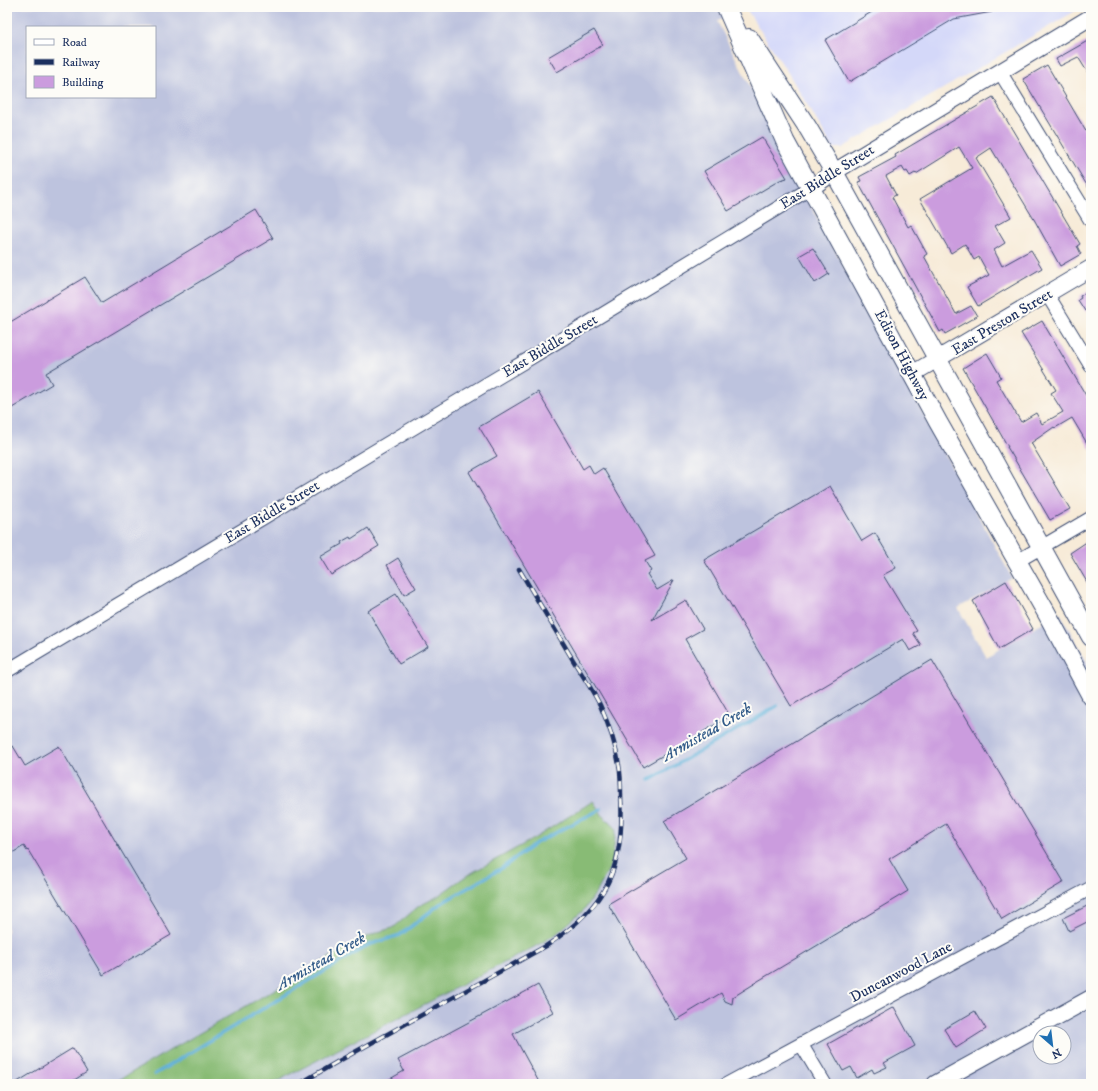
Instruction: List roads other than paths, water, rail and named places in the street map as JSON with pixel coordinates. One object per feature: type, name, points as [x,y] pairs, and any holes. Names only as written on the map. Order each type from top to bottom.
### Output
[{"type":"main road","name":"Edison Highway","points":[[728,7],[808,128],[834,172],[1091,637]]},
{"type":"main road","name":"Edison Highway","points":[[728,7],[785,141],[912,374],[1016,562],[1046,612],[1091,696]]},
{"type":"street","name":"East Biddle Street","points":[[7,671],[544,350],[811,188],[834,172],[1091,17]]},
{"type":"street","points":[[1000,72],[1091,221]]},
{"type":"street","name":"East Preston Street","points":[[912,374],[938,360],[1091,268]]},
{"type":"street","points":[[1047,294],[1091,366]]},
{"type":"street","points":[[1016,562],[1091,518]]},
{"type":"street","name":"Duncanwood Lane","points":[[727,1084],[1091,888]]},
{"type":"street","points":[[936,1084],[1091,998]]},
{"type":"street","points":[[801,1044],[825,1084]]},
{"type":"waterway","name":"Armistead Creek","points":[[650,780],[777,706]]},
{"type":"waterway","name":"Armistead Creek","points":[[155,1074],[368,945],[400,935],[440,904],[502,868],[536,843],[601,809]]},
{"type":"railway","points":[[299,1084],[546,946],[567,931],[584,916],[598,900],[608,883],[620,844],[621,821],[621,784],[618,757],[614,742],[597,699],[519,569]]}]
